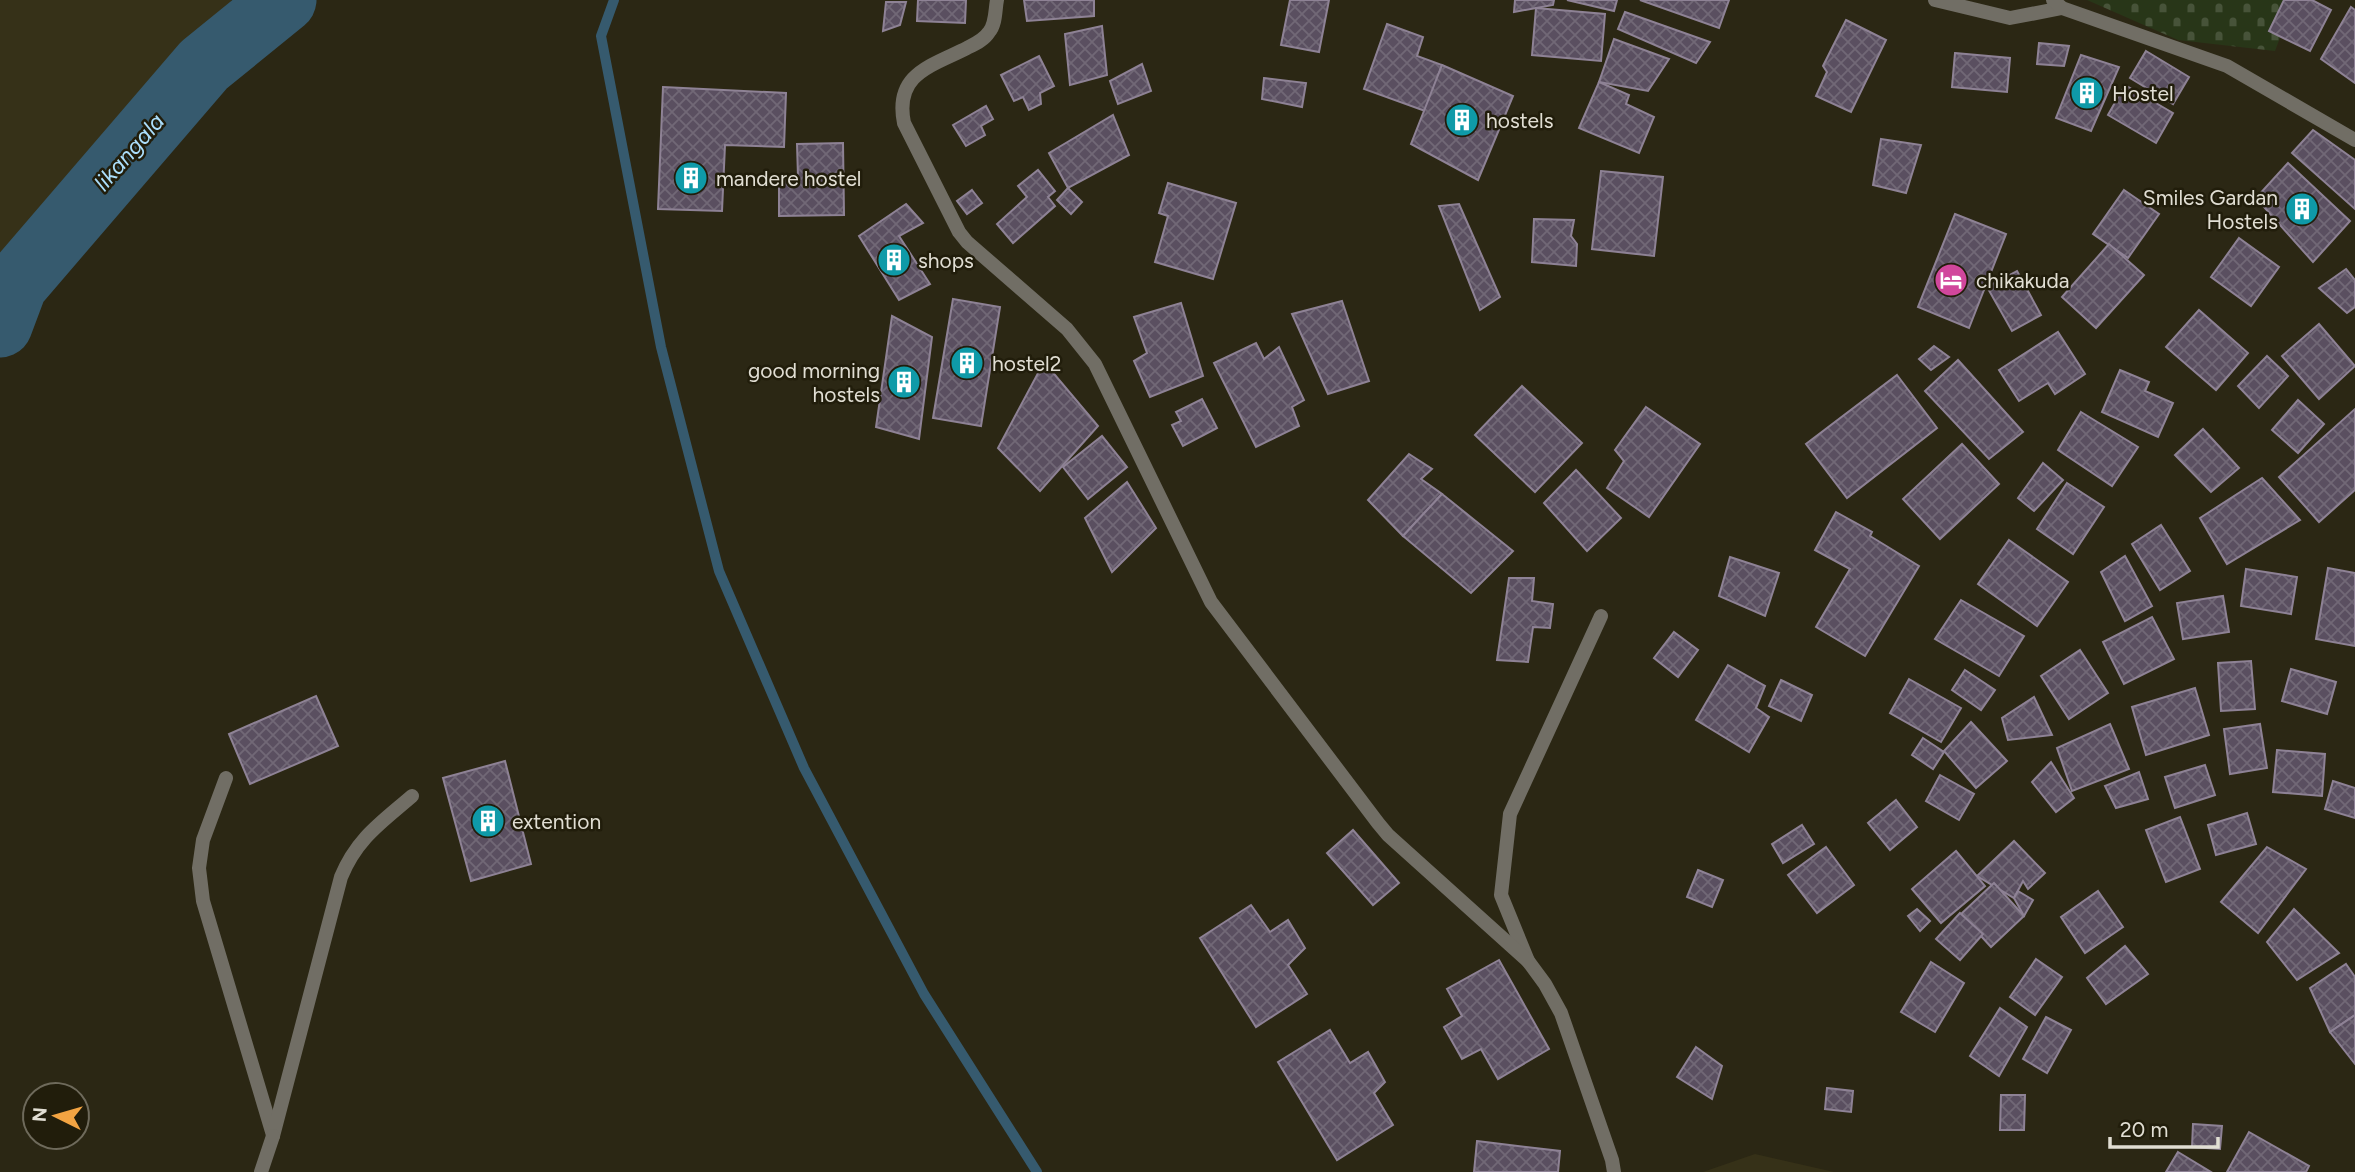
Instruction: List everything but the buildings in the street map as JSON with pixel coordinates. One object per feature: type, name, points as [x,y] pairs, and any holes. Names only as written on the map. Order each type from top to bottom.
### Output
[{"type":"street","points":[[997,0],[992,29],[988,34],[922,70],[910,80],[902,96],[901,111],[904,123],[952,219],[967,242],[1067,329],[1081,345],[1095,365],[1211,602],[1378,823],[1528,961],[1545,984],[1561,1013],[1614,1172]]},
{"type":"street","points":[[1935,0],[2010,18],[2058,4],[2227,66],[2355,140]]},
{"type":"street","points":[[1528,961],[1501,895],[1510,814],[1601,616]]},
{"type":"street","points":[[226,778],[203,840],[199,868],[202,901],[273,1136]]},
{"type":"street","points":[[261,1172],[273,1136],[341,877],[359,843],[412,796]]},
{"type":"shaded area","points":[[0,0],[232,0],[0,262]]},
{"type":"shaded area","points":[[1755,1154],[1834,1172],[1703,1172]]},
{"type":"green space","points":[[2087,0],[2294,0],[2275,51],[2178,40]]},
{"type":"waterway","name":"likangala","points":[[0,325],[15,285],[204,65],[284,0]]},
{"type":"waterway","points":[[614,0],[601,36],[661,347],[719,571],[804,768],[924,994],[1037,1172]]},
{"type":"place","name":"Hostel","points":[[2087,93]]},
{"type":"place","name":"hostels","points":[[1462,120]]},
{"type":"place","name":"mandere hostel","points":[[691,178]]},
{"type":"place","name":"Smiles Gardan Hostels","points":[[2302,209]]},
{"type":"place","name":"shops","points":[[894,260]]},
{"type":"place","name":"chikakuda","points":[[1951,280]]},
{"type":"place","name":"hostel2","points":[[967,363]]},
{"type":"place","name":"good morning hostels","points":[[904,382]]},
{"type":"place","name":"extention","points":[[488,821]]}]
